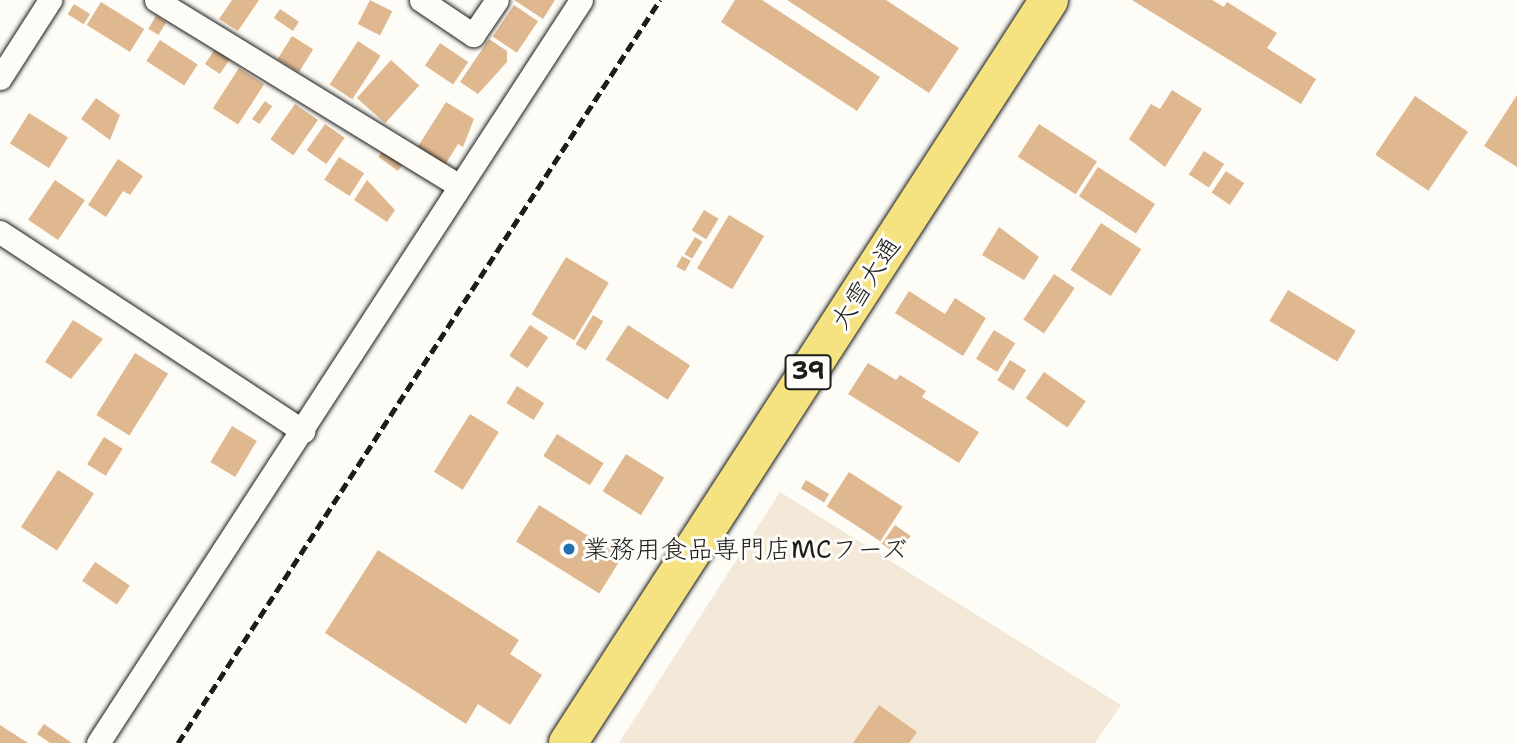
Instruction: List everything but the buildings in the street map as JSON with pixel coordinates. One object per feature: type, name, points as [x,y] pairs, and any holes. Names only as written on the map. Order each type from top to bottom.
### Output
[{"type":"highway","name":"大雪大通","points":[[568,743],[1049,0]]},
{"type":"street","points":[[0,78],[50,0]]},
{"type":"street","points":[[156,0],[460,186]]},
{"type":"street","points":[[421,0],[473,34],[497,0]]},
{"type":"street","points":[[98,743],[581,0]]},
{"type":"street","points":[[0,232],[303,431]]},
{"type":"shaded area","points":[[780,492],[1121,705],[1095,743],[619,743]]},
{"type":"railway","points":[[178,743],[660,0]]},
{"type":"place","name":"業務用食品専門店MCフーズ","points":[[569,549]]}]
